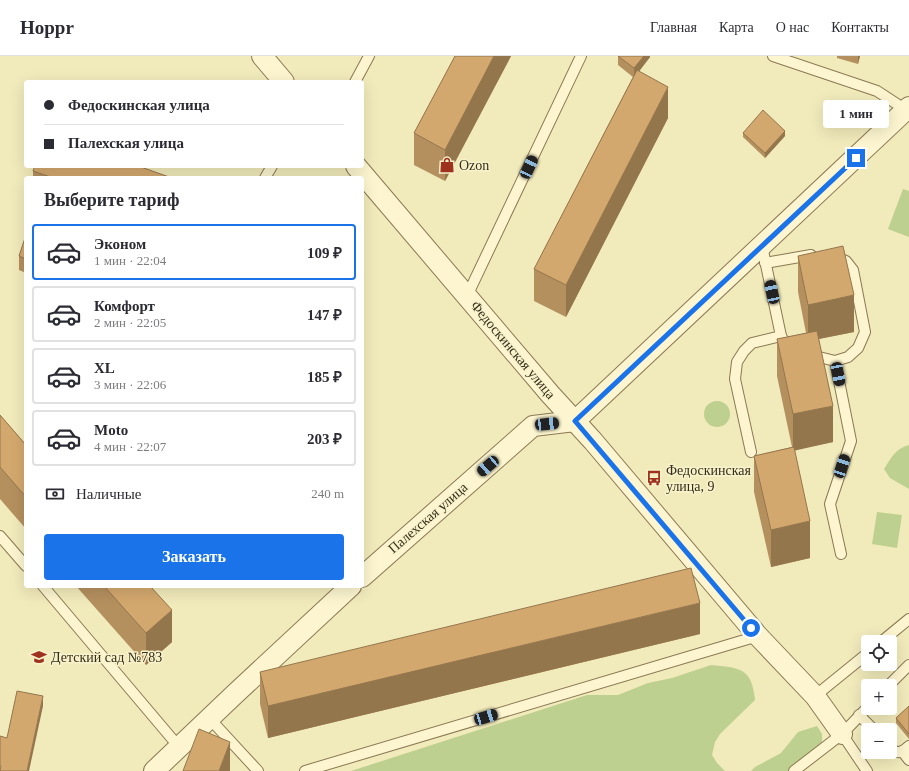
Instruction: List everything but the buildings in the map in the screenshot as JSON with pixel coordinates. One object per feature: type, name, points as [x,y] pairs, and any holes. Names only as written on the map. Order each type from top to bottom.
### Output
[{"type":"street","points":[[262,56],[282,80]]},
{"type":"street","points":[[575,421],[764,255],[908,109]]},
{"type":"street","name":"Федоскинская улица","points":[[358,168],[758,636],[815,696],[842,734]]},
{"type":"street","name":"Палехская улица","points":[[364,575],[533,426],[575,421]]},
{"type":"street","points":[[154,771],[349,588]]},
{"type":"lane","points":[[356,80],[369,56]]},
{"type":"lane","points":[[467,296],[581,56]]},
{"type":"lane","points":[[773,56],[877,91],[908,109]]},
{"type":"lane","points":[[831,254],[846,261],[853,270],[865,332],[858,348],[848,358],[835,361],[801,352],[785,343],[781,336],[764,255],[831,254]]},
{"type":"lane","points":[[751,452],[735,379],[737,362],[744,351],[752,343],[781,336]]},
{"type":"lane","points":[[835,361],[851,440],[830,504],[841,554]]},
{"type":"lane","points":[[0,536],[24,564]]},
{"type":"lane","points":[[45,588],[179,747]]},
{"type":"lane","points":[[890,635],[909,619]]},
{"type":"lane","points":[[305,771],[758,636]]},
{"type":"lane","points":[[815,696],[861,659]]},
{"type":"lane","points":[[895,679],[909,665]]},
{"type":"lane","points":[[794,771],[842,734],[860,715],[867,723]]},
{"type":"lane","points":[[210,719],[258,771]]},
{"type":"lane","points":[[842,734],[867,771]]},
{"type":"lane","points":[[906,749],[909,760]]},
{"type":"green space","points":[[903,189],[909,191],[909,237],[888,229]]},
{"type":"green space","points":[[717,401],[727,404],[730,414],[727,424],[717,427],[707,424],[704,414],[707,404]]},
{"type":"green space","points":[[909,445],[909,489],[890,478],[884,469],[897,451],[904,446]]},
{"type":"green space","points":[[877,512],[902,515],[897,548],[872,544]]},
{"type":"green space","points":[[711,665],[729,667],[742,671],[751,681],[755,700],[720,734],[715,742],[712,755],[725,771],[351,771],[587,695],[618,695],[648,683],[672,678]]},
{"type":"green space","points":[[817,726],[822,734],[822,743],[817,750],[788,771],[751,771],[755,767],[781,753],[798,732]]},
{"type":"place","name":"Ozon","points":[[447,165]]},
{"type":"place","name":"Федоскинская улица, 9","points":[[654,478]]},
{"type":"place","name":"Детский сад №783","points":[[39,657]]},
{"type":"route","points":[[751,628],[575,421],[856,158]]}]
